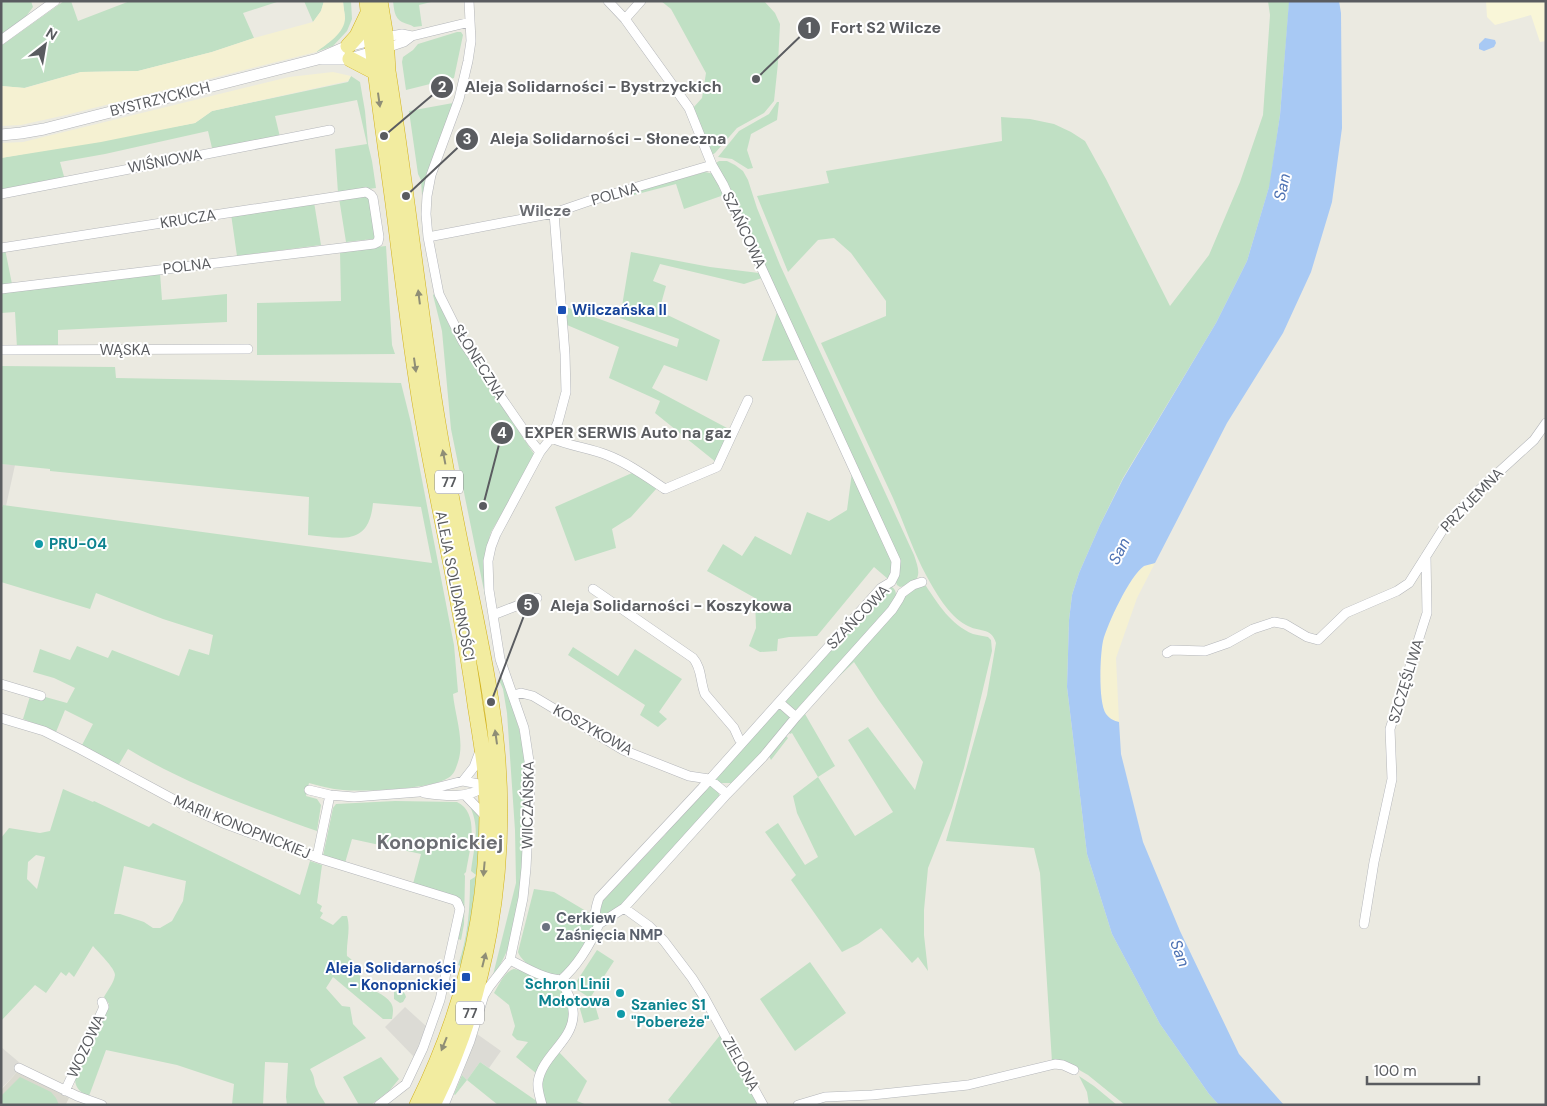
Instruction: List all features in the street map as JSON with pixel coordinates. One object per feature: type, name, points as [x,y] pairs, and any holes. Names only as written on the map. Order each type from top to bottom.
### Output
[{"type":"highway","name":"ALEJA SOLIDARNOŚCI","points":[[380,1],[379,44],[375,72],[422,418],[468,652],[481,749],[500,812],[497,880],[493,917],[486,952],[470,1012],[457,1050],[433,1105]]},
{"type":"highway","name":"ALEJA SOLIDARNOŚCI","points":[[368,7],[379,44],[436,412],[491,702],[497,747],[487,818],[479,916],[472,951],[449,1031],[417,1105]]},
{"type":"highway","points":[[368,7],[349,52],[375,72]]},
{"type":"street","points":[[1,40],[55,1]]},
{"type":"street","name":"SŁONECZNA","points":[[469,1],[471,41],[459,99],[431,175],[426,214],[428,238],[440,294],[463,342],[540,452]]},
{"type":"street","name":"SZAŃCOWA","points":[[561,980],[573,969],[593,938],[599,924],[596,919],[596,907],[600,898],[709,780],[881,588],[891,582],[895,574],[896,561],[723,184],[712,166],[689,108],[625,19],[608,1]]},
{"type":"street","points":[[625,19],[641,1]]},
{"type":"street","points":[[379,44],[404,42],[412,36],[470,22]]},
{"type":"street","name":"BYSTRZYCKICH","points":[[1,134],[21,133],[44,128],[379,44]]},
{"type":"street","name":"WIŚNIOWA","points":[[1,194],[330,130]]},
{"type":"street","name":"POLNA","points":[[428,238],[554,213],[589,201],[712,166]]},
{"type":"street","name":"KRUCZA","points":[[1,248],[366,192],[373,198],[379,237],[378,242],[374,244]]},
{"type":"street","name":"WIICZAŃSKA","points":[[444,1105],[470,1042],[484,995],[510,960],[523,898],[530,774],[527,741],[500,659],[489,590],[488,561],[496,534],[540,452],[551,438],[566,392],[554,213]]},
{"type":"street","name":"POLNA","points":[[1,289],[374,244]]},
{"type":"street","name":"WĄSKA","points":[[1,350],[248,349]]},
{"type":"street","points":[[551,438],[564,444],[607,455],[624,463],[665,489],[717,467],[748,400]]},
{"type":"street","name":"PRZYJEMNA","points":[[1167,653],[1172,650],[1204,652],[1228,643],[1253,629],[1274,622],[1285,624],[1307,637],[1318,640],[1346,613],[1397,591],[1409,583],[1444,526],[1478,491],[1534,440],[1546,423]]},
{"type":"street","name":"SZCZĘŚLIWA","points":[[1364,924],[1374,862],[1392,779],[1390,729],[1427,613],[1426,556]]},
{"type":"street","points":[[891,582],[902,592],[922,582]]},
{"type":"street","points":[[593,589],[693,658],[699,668],[705,694],[734,728],[739,739],[743,742]]},
{"type":"street","name":"SZAŃCOWA","points":[[624,908],[763,757],[796,717],[892,610],[902,592]]},
{"type":"street","points":[[493,615],[537,598]]},
{"type":"street","points":[[1,684],[41,696]]},
{"type":"street","name":"KOSZYKOWA","points":[[513,695],[521,693],[533,696],[623,750],[689,776],[709,780],[727,794]]},
{"type":"street","points":[[779,702],[796,717]]},
{"type":"street","name":"MARII KONOPNICKIEJ","points":[[1,718],[44,731],[168,797],[224,823],[317,857],[458,902],[460,910],[440,1000],[422,1048],[406,1084],[379,1105]]},
{"type":"street","points":[[464,781],[474,767],[481,749]]},
{"type":"street","points":[[309,790],[330,795],[354,797],[419,792],[464,781],[493,786]]},
{"type":"street","points":[[419,792],[436,795],[465,795],[493,786]]},
{"type":"street","points":[[317,857],[330,795]]},
{"type":"street","points":[[465,795],[487,818]]},
{"type":"street","points":[[599,924],[624,908]]},
{"type":"street","name":"ZIELONA","points":[[624,908],[649,926],[664,941],[692,978],[763,1105]]},
{"type":"street","points":[[510,960],[538,974],[551,979],[561,980],[572,1006],[574,1017],[570,1030],[554,1050],[540,1077],[538,1089],[542,1105]]},
{"type":"street","name":"WOZOWA","points":[[65,1090],[104,1008],[102,1002]]},
{"type":"street","points":[[798,1105],[825,1097],[872,1095],[968,1085],[1055,1064],[1064,1065],[1074,1070]]},
{"type":"street","points":[[19,1068],[77,1096],[102,1105]]},
{"type":"shaded area","points":[[1486,1],[1545,1],[1546,41],[1540,42],[1531,15],[1495,25],[1487,17]]},
{"type":"shaded area","points":[[1,464],[15,465],[6,506],[3,505],[1,510]]},
{"type":"shaded area","points":[[405,1007],[426,1026],[414,1057],[385,1027]]},
{"type":"shaded area","points":[[477,1034],[501,1051],[489,1068],[480,1062],[467,1080],[462,1075]]},
{"type":"shaded area","points":[[1,1047],[20,1063],[16,1069],[18,1071],[1,1089]]},
{"type":"shaded area","points":[[18,1071],[69,1098],[66,1104],[68,1105],[1,1105],[1,1090]]},
{"type":"green space","points":[[1,1],[31,1],[33,7],[25,18],[1,34]]},
{"type":"green space","points":[[64,1],[71,1],[78,21],[130,1],[280,1],[243,13],[254,38],[212,52],[138,71],[81,72],[24,88],[1,86],[1,46]]},
{"type":"green space","points":[[304,1],[324,1],[321,11],[313,22]]},
{"type":"green space","points":[[343,1],[351,1],[352,19],[347,31],[333,46],[316,52],[329,42],[345,19]]},
{"type":"green space","points":[[393,1],[435,1],[419,5],[422,26],[414,27],[397,18]]},
{"type":"green space","points":[[661,1],[764,1],[775,13],[780,24],[774,101],[764,113],[737,128],[712,155],[693,108],[702,98],[706,73],[671,9]]},
{"type":"green space","points":[[1268,1],[1289,1],[1289,5],[1280,115],[1270,184],[1247,261],[1216,323],[1123,478],[1079,573],[1072,595],[1069,620],[1067,687],[1087,854],[1112,934],[1160,1024],[1209,1094],[1219,1105],[1125,1105],[1088,1075],[1074,1067],[1052,1062],[1040,873],[1034,848],[946,841],[987,695],[996,643],[988,632],[966,625],[954,616],[934,589],[917,556],[893,498],[821,343],[886,316],[886,301],[851,253],[834,238],[818,240],[788,272],[757,196],[829,183],[826,171],[1002,141],[1001,117],[1030,119],[1054,124],[1085,141],[1170,306],[1209,255],[1240,182],[1263,115],[1270,15]]},
{"type":"green space","points":[[461,32],[463,35],[454,78],[406,90],[403,57],[418,44]]},
{"type":"green space","points":[[351,76],[360,82],[376,188],[338,193],[335,149],[367,144],[357,100],[275,116],[280,137],[212,148],[208,131],[60,162],[65,180],[1,192],[1,158],[195,123],[212,111],[348,82]]},
{"type":"green space","points":[[777,102],[779,102],[777,120],[751,134],[747,150],[753,168],[748,169],[732,159],[718,157],[739,131],[769,114]]},
{"type":"green space","points":[[453,103],[428,172],[422,195],[409,111]]},
{"type":"green space","points":[[727,161],[735,165],[743,171],[748,180],[780,265],[914,555],[918,567],[918,576],[913,583],[900,587],[897,585],[895,580],[898,568],[716,163]]},
{"type":"green space","points":[[705,172],[714,174],[724,195],[684,209],[676,184],[630,196],[629,193]]},
{"type":"green space","points":[[369,197],[375,238],[346,242],[339,198]]},
{"type":"green space","points":[[314,202],[321,245],[237,256],[231,214]]},
{"type":"green space","points":[[386,246],[392,345],[395,354],[257,355],[257,303],[341,301],[340,251]]},
{"type":"green space","points":[[5,249],[12,284],[1,285],[1,250]]},
{"type":"green space","points":[[631,252],[710,267],[759,273],[762,278],[744,284],[660,264],[653,281],[666,286],[659,311],[720,340],[707,381],[664,365],[652,388],[727,428],[728,437],[717,463],[655,413],[660,401],[609,378],[619,347],[567,325],[566,307],[677,347],[679,339],[620,318]]},
{"type":"green space","points":[[160,273],[162,300],[227,294],[227,322],[58,330],[58,349],[17,348],[15,312],[1,313],[1,291]]},
{"type":"green space","points":[[436,292],[448,323],[459,342],[534,454],[534,459],[491,532],[484,565],[489,615],[451,429],[442,331],[433,295]]},
{"type":"green space","points":[[777,312],[801,360],[762,361]]},
{"type":"green space","points":[[1,366],[115,367],[116,378],[401,383],[411,423],[454,645],[458,692],[453,694],[459,728],[460,754],[452,775],[440,782],[428,785],[366,791],[343,790],[309,783],[306,796],[317,799],[321,805],[317,831],[217,793],[163,768],[128,749],[118,766],[82,745],[93,724],[65,710],[56,732],[23,719],[31,693],[67,703],[75,688],[54,678],[33,672],[40,649],[70,660],[77,646],[108,658],[112,650],[179,676],[189,649],[209,655],[213,635],[163,619],[96,593],[90,609],[1,582],[1,510],[3,505],[432,563],[421,507],[373,503],[366,527],[351,537],[308,535],[309,497],[50,471],[50,469],[1,464]]},
{"type":"green space","points":[[852,472],[894,565],[888,579],[874,567],[817,636],[778,639],[777,651],[760,652],[749,646],[756,628],[755,598],[707,571],[723,544],[742,556],[755,536],[791,555],[807,512],[829,521],[847,510]]},
{"type":"green space","points":[[632,473],[657,488],[631,517],[612,529],[616,548],[575,561],[555,507]]},
{"type":"green space","points":[[920,585],[926,586],[935,600],[958,625],[973,634],[988,637],[991,640],[992,651],[964,768],[952,808],[928,868],[924,935],[928,971],[918,957],[912,963],[881,928],[858,944],[842,952],[791,880],[796,875],[765,832],[778,823],[805,865],[818,857],[797,813],[793,796],[818,777],[792,733],[788,732],[913,588]],"holes":[[[854,662],[923,762],[915,790],[868,727],[848,740],[893,812],[855,836],[818,777],[835,766],[805,714],[826,689]]]},
{"type":"green space","points":[[890,586],[895,590],[896,601],[796,712],[782,703],[875,597]]},
{"type":"green space","points":[[573,647],[618,676],[635,649],[682,679],[659,712],[667,719],[658,727],[640,715],[645,705],[568,655]]},
{"type":"green space","points":[[502,679],[522,742],[526,771],[526,796],[519,905],[510,943],[503,960],[493,975],[516,883],[515,830],[507,713],[503,689],[499,680]]},
{"type":"green space","points":[[778,708],[785,709],[791,718],[766,751],[733,783],[720,783],[715,779]]},
{"type":"green space","points":[[785,735],[788,738],[771,760],[769,756]]},
{"type":"green space","points":[[710,784],[719,793],[719,798],[627,900],[605,918],[598,915],[599,905]]},
{"type":"green space","points":[[63,789],[94,801],[149,827],[153,823],[300,895],[310,861],[322,865],[317,903],[322,906],[320,911],[323,913],[320,918],[333,925],[342,916],[347,916],[349,926],[347,956],[355,964],[363,982],[391,1003],[393,1009],[392,1019],[383,1019],[333,977],[326,988],[342,1006],[350,1007],[353,1024],[366,1038],[310,1069],[318,1091],[326,1105],[287,1105],[288,1063],[265,1062],[263,1105],[232,1105],[234,1084],[177,1065],[106,1050],[89,1096],[84,1094],[79,1090],[75,1080],[109,1004],[104,997],[115,975],[109,964],[93,946],[74,977],[69,972],[66,976],[61,972],[46,993],[35,985],[1,1021],[1,838],[9,828],[40,833],[50,831]],"holes":[[[36,855],[45,857],[37,889],[27,879],[28,862]],[[124,866],[186,881],[183,901],[172,921],[160,928],[153,928],[144,922],[120,914],[114,914]]]},
{"type":"green space","points":[[395,801],[457,802],[464,807],[469,815],[472,834],[466,872],[464,874],[464,924],[461,940],[456,938],[461,911],[452,895],[413,884],[421,854],[352,839],[345,863],[323,856],[333,808],[336,804]]},
{"type":"green space","points":[[469,804],[478,814],[481,826],[475,907],[461,966],[458,965],[468,923],[470,880],[476,875],[471,871],[476,829]]},
{"type":"green space","points":[[534,889],[554,892],[591,914],[594,926],[582,951],[569,969],[556,976],[529,965],[518,952]]},
{"type":"green space","points":[[597,950],[614,961],[590,998],[573,987]]},
{"type":"green space","points":[[810,962],[846,1013],[795,1051],[760,999]]},
{"type":"green space","points":[[514,969],[524,971],[563,991],[571,1011],[567,1028],[545,1056],[537,1074],[516,1057],[528,1042],[517,1040],[512,1035],[515,1026],[509,1005],[494,993],[505,976]]},
{"type":"green space","points":[[397,985],[406,997],[400,1003],[394,999],[394,987]]},
{"type":"green space","points":[[593,998],[599,1019],[584,1023],[578,1002]]},
{"type":"green space","points":[[721,1034],[761,1105],[673,1105],[668,1100]]},
{"type":"green space","points":[[557,1050],[587,1081],[577,1101],[587,1105],[542,1105],[541,1082]]},
{"type":"green space","points":[[381,1057],[399,1079],[390,1090],[371,1105],[359,1105],[343,1077]]},
{"type":"green space","points":[[480,1062],[538,1102],[539,1105],[498,1105],[467,1080]]},
{"type":"green space","points":[[462,1075],[467,1080],[455,1095]]},
{"type":"green space","points":[[1079,1076],[1117,1105],[1089,1105],[1087,1092]]},
{"type":"green space","points":[[20,1077],[51,1092],[59,1105],[1,1105],[1,1096]]},
{"type":"sand","points":[[324,1],[343,1],[344,23],[335,38],[316,52],[66,115],[21,125],[1,126],[1,86],[25,88],[81,72],[138,71],[212,52],[313,22],[321,11]]},
{"type":"sand","points":[[333,72],[351,76],[348,81],[212,111],[195,123],[101,142],[1,158],[1,143],[23,142],[289,77]]},
{"type":"sand","points":[[1155,563],[1137,598],[1116,658],[1119,722],[1112,720],[1103,708],[1101,657],[1103,641],[1114,613],[1132,579],[1144,566]]},
{"type":"water","name":"San","points":[[1289,1],[1339,1],[1341,13],[1342,128],[1332,202],[1311,272],[1283,333],[1227,423],[1155,563],[1144,566],[1138,571],[1126,589],[1105,634],[1101,657],[1100,678],[1103,708],[1109,717],[1119,722],[1121,754],[1143,842],[1180,931],[1239,1054],[1284,1105],[1219,1105],[1209,1094],[1160,1024],[1112,934],[1087,854],[1067,687],[1069,620],[1072,595],[1079,573],[1100,525],[1123,479],[1216,323],[1247,261],[1269,187],[1280,115]]},
{"type":"water","points":[[1485,38],[1495,40],[1496,43],[1494,47],[1484,51],[1479,49],[1479,44]]},
{"type":"place","name":"Fort S2 Wilcze","points":[[756,79]]},
{"type":"place","name":"Aleja Solidarności - Bystrzyckich","points":[[384,136]]},
{"type":"place","name":"Aleja Solidarności - Słoneczna","points":[[406,196]]},
{"type":"place","name":"Wilczańska II","points":[[562,310]]},
{"type":"place","name":"EXPER SERWIS Auto na gaz","points":[[483,506]]},
{"type":"place","name":"PRU-04","points":[[39,544]]},
{"type":"place","name":"Aleja Solidarności - Koszykowa","points":[[491,702]]},
{"type":"place","name":"Cerkiew Zaśnięcia NMP","points":[[546,927]]},
{"type":"place","name":"Aleja Solidarności - Konopnickiej","points":[[466,977]]},
{"type":"place","name":"Schron Linii Mołotowa","points":[[620,993]]},
{"type":"place","name":"Szaniec S1 \"Pobereże\"","points":[[621,1014]]},
{"type":"district","name":"Wilcze","points":[[545,210]]},
{"type":"district","name":"Konopnickiej","points":[[440,842]]}]
